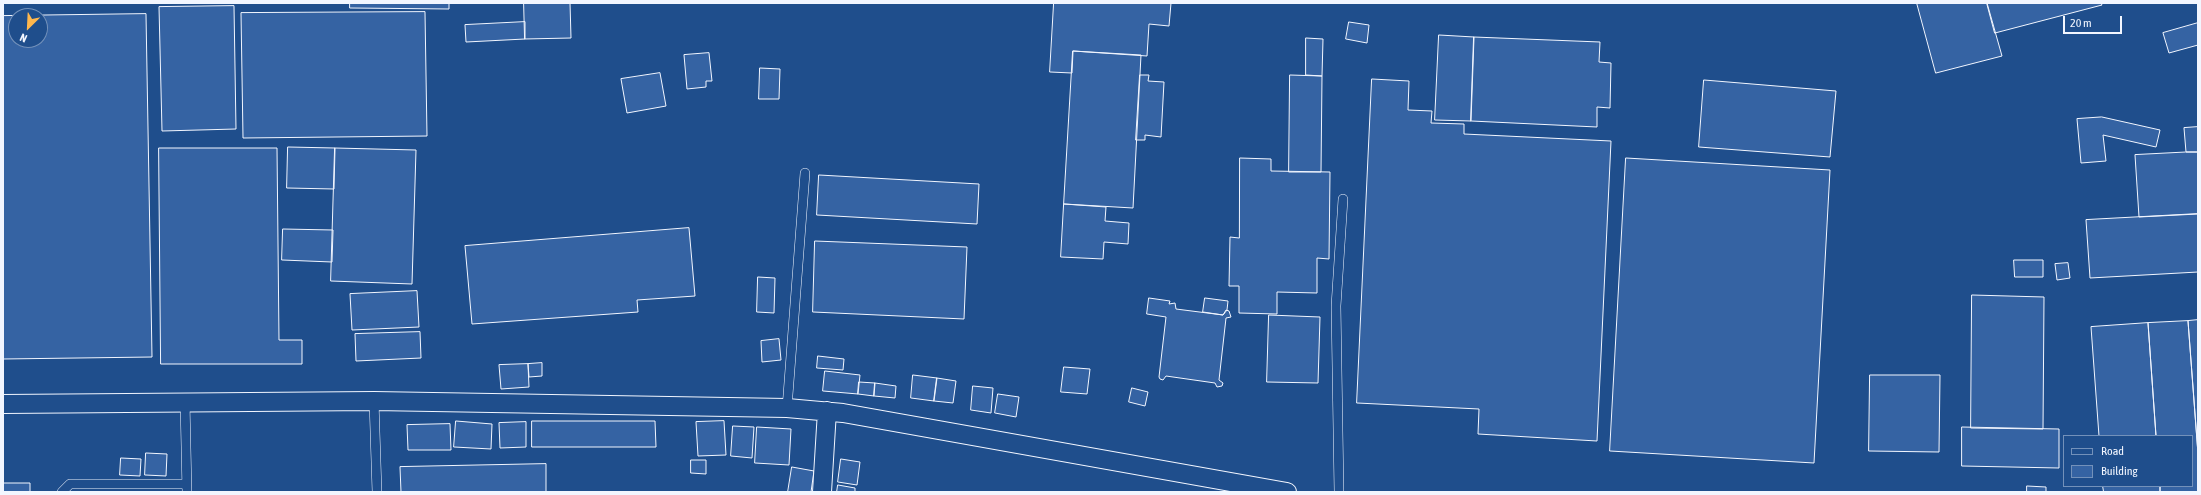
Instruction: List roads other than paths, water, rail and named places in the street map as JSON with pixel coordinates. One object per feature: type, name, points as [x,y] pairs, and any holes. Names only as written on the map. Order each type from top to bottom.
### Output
[{"type":"street","points":[[3,404],[374,401],[787,408],[843,413],[1287,492]]},
{"type":"street","points":[[822,492],[827,411]]},
{"type":"lane","points":[[787,408],[804,173]]},
{"type":"lane","points":[[1339,492],[1336,306],[1343,199]]},
{"type":"lane","points":[[374,401],[377,492]]},
{"type":"lane","points":[[62,492],[70,484],[186,488],[185,402]]}]
